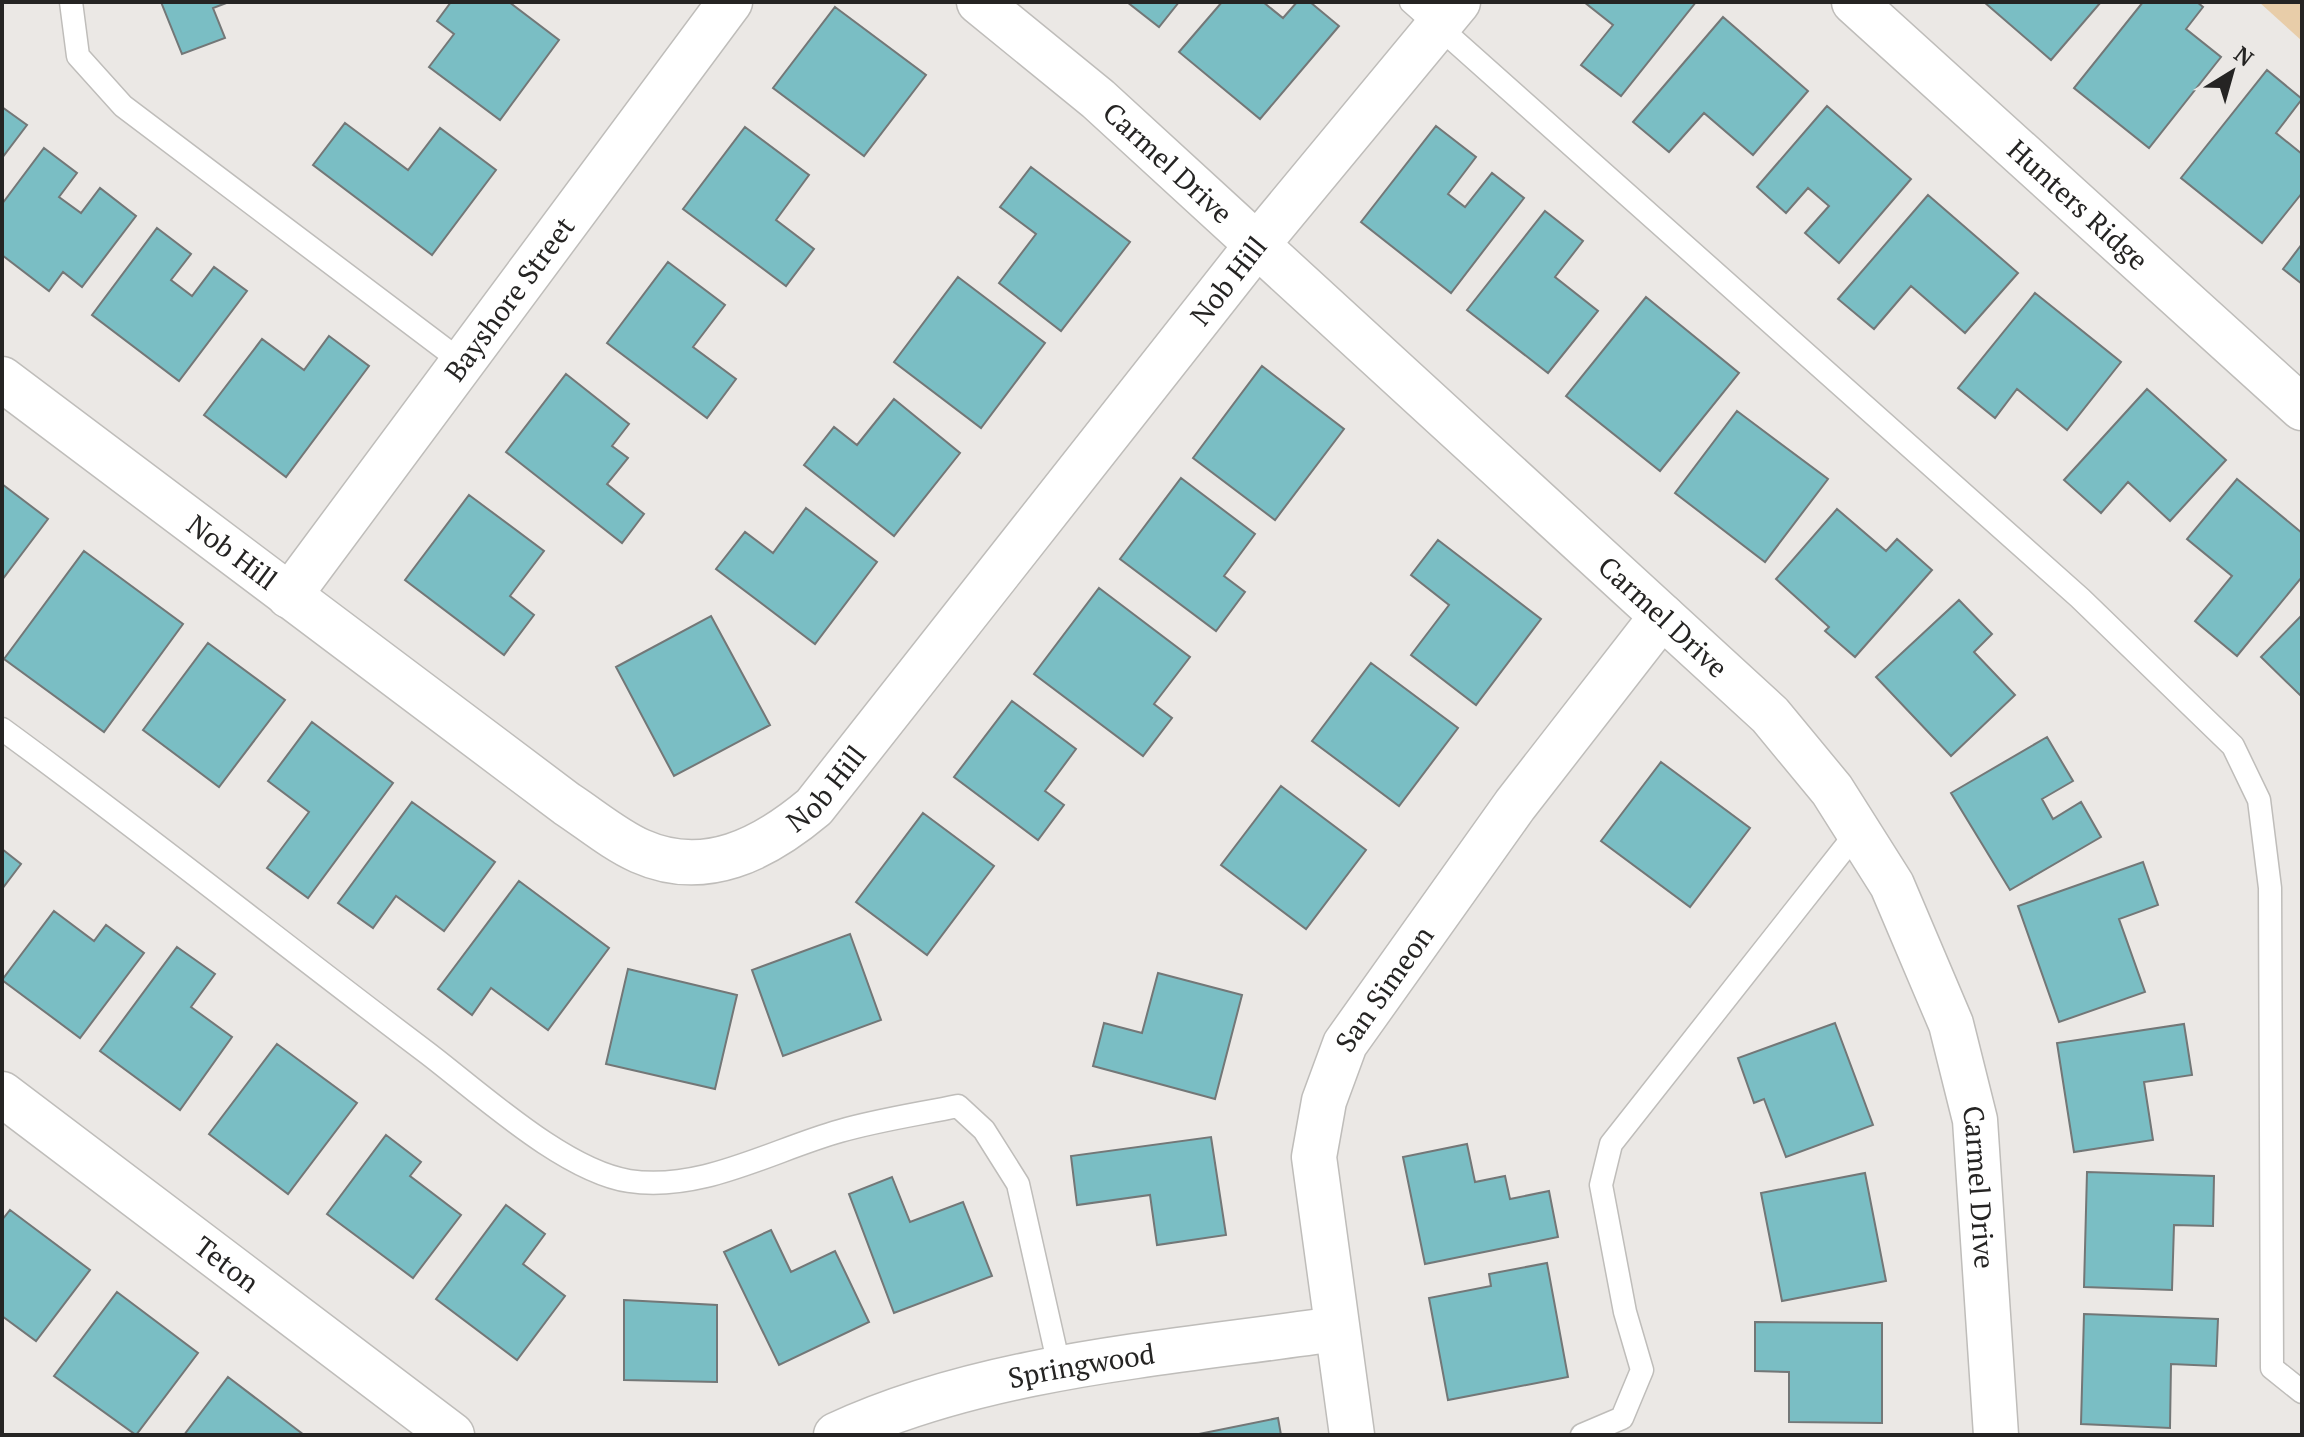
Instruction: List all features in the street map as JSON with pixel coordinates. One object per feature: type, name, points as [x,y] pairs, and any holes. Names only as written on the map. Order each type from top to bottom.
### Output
[{"type":"street","name":"Bayshore Street","points":[[289,596],[730,2]]},
{"type":"street","name":"Carmel Drive","points":[[979,2],[1098,99],[1770,715],[1832,790],[1892,885],[1951,1024],[1975,1120],[1996,1435]]},
{"type":"street","name":"Hunters Ridge","points":[[1854,2],[2302,408]]},
{"type":"street","name":"Nob Hill","points":[[2,379],[567,804],[639,851],[681,863],[723,861],[783,833],[814,807],[1256,246],[1435,10]]},
{"type":"street","name":"San Simeon","points":[[1352,1435],[1335,1329],[1314,1157],[1324,1101],[1345,1044],[1515,805],[1662,616]]},
{"type":"street","name":"Teton","points":[[2,1094],[452,1435]]},
{"type":"street","name":"Springwood","points":[[836,1435],[871,1419],[993,1382],[1335,1329]]},
{"type":"lane","points":[[71,2],[78,56],[123,106],[462,362]]},
{"type":"lane","points":[[1435,10],[2080,598],[2233,746],[2259,800],[2270,888],[2272,1368],[2302,1392]]},
{"type":"lane","points":[[2,729],[168,851],[318,972],[517,1121],[595,1172],[631,1181],[689,1180],[764,1159],[839,1131],[958,1106],[984,1130],[1018,1184],[1060,1370]]},
{"type":"lane","points":[[1582,1435],[1622,1418],[1642,1370],[1625,1312],[1601,1185],[1611,1144],[1858,831]]},
{"type":"shaded area","points":[[2259,2],[2302,2],[2302,41]]},
{"type":"building","points":[[161,2],[229,2],[213,8],[225,38],[182,54]]},
{"type":"building","points":[[451,2],[509,2],[559,40],[500,120],[429,67],[454,34],[437,21]]},
{"type":"building","points":[[1127,2],[1179,2],[1159,27]]},
{"type":"building","points":[[1222,2],[1263,2],[1283,18],[1297,2],[1310,2],[1339,26],[1260,119],[1179,52]]},
{"type":"building","points":[[1584,2],[1696,2],[1621,96],[1581,65],[1613,25]]},
{"type":"building","points":[[1984,2],[2101,2],[2051,60]]},
{"type":"building","points":[[2143,2],[2197,2],[2203,7],[2186,29],[2221,57],[2149,148],[2074,88]]},
{"type":"building","points":[[835,7],[926,75],[864,156],[773,88]]},
{"type":"building","points":[[1723,17],[1808,91],[1753,155],[1704,113],[1669,152],[1633,122]]},
{"type":"building","points":[[2267,70],[2302,99],[2276,133],[2302,154],[2302,193],[2262,243],[2181,178]]},
{"type":"building","points":[[1827,106],[1911,179],[1839,263],[1805,233],[1829,206],[1808,188],[1786,213],[1757,187]]},
{"type":"building","points":[[2,107],[27,125],[2,158]]},
{"type":"building","points":[[345,123],[408,170],[440,128],[496,170],[432,255],[313,165]]},
{"type":"building","points":[[1436,126],[1476,157],[1448,194],[1465,207],[1492,173],[1524,198],[1451,293],[1361,222]]},
{"type":"building","points":[[745,127],[809,175],[776,220],[814,249],[786,286],[683,209]]},
{"type":"building","points":[[44,148],[77,173],[59,197],[81,213],[100,188],[136,216],[82,287],[63,272],[49,291],[2,255],[2,204]]},
{"type":"building","points":[[1031,167],[1130,242],[1061,331],[999,283],[1036,234],[1000,207]]},
{"type":"building","points":[[1928,195],[2018,273],[1965,333],[1911,286],[1874,329],[1838,299]]},
{"type":"building","points":[[1545,211],[1583,241],[1555,277],[1598,311],[1548,373],[1467,310]]},
{"type":"building","points":[[157,228],[191,254],[171,280],[192,296],[214,267],[247,291],[179,381],[92,315]]},
{"type":"building","points":[[2302,244],[2302,284],[2283,269]]},
{"type":"building","points":[[668,262],[725,305],[693,347],[736,379],[707,418],[607,343]]},
{"type":"building","points":[[958,277],[1045,343],[981,428],[894,362]]},
{"type":"building","points":[[2035,293],[2121,362],[2067,430],[2017,389],[1995,418],[1958,388]]},
{"type":"building","points":[[1646,297],[1739,373],[1660,471],[1566,396]]},
{"type":"building","points":[[329,336],[369,366],[286,477],[204,415],[262,339],[304,370]]},
{"type":"building","points":[[1262,366],[1344,429],[1275,520],[1193,458]]},
{"type":"building","points":[[566,374],[629,424],[612,446],[628,458],[607,484],[644,514],[622,543],[506,452]]},
{"type":"building","points":[[2147,389],[2226,460],[2170,521],[2128,482],[2101,513],[2064,480]]},
{"type":"building","points":[[894,399],[960,453],[894,536],[804,465],[834,427],[857,445]]},
{"type":"building","points":[[1737,411],[1828,479],[1765,562],[1675,493]]},
{"type":"building","points":[[1181,478],[1255,534],[1224,576],[1245,592],[1216,631],[1120,559]]},
{"type":"building","points":[[2237,479],[2302,533],[2302,577],[2237,656],[2195,621],[2232,576],[2187,539]]},
{"type":"building","points":[[2,484],[48,519],[2,580]]},
{"type":"building","points":[[469,495],[544,551],[510,596],[534,615],[504,655],[405,580]]},
{"type":"building","points":[[806,508],[877,562],[815,644],[716,569],[745,532],[773,553]]},
{"type":"building","points":[[1837,509],[1886,551],[1897,539],[1932,570],[1855,657],[1825,631],[1829,627],[1776,579]]},
{"type":"building","points":[[1438,540],[1541,619],[1476,705],[1411,655],[1449,605],[1411,575]]},
{"type":"building","points":[[84,551],[183,624],[104,732],[4,659]]},
{"type":"building","points":[[1099,588],[1190,657],[1154,704],[1172,718],[1143,756],[1034,674]]},
{"type":"building","points":[[1959,600],[1992,634],[1974,652],[2015,695],[1951,756],[1876,677]]},
{"type":"building","points":[[2302,615],[2302,697],[2261,657]]},
{"type":"building","points":[[711,616],[770,725],[674,776],[616,667]]},
{"type":"building","points":[[208,643],[285,700],[219,787],[143,730]]},
{"type":"building","points":[[1371,663],[1458,728],[1399,806],[1312,741]]},
{"type":"building","points":[[1012,701],[1076,749],[1045,791],[1064,805],[1038,840],[954,777]]},
{"type":"building","points":[[312,722],[393,783],[308,898],[267,868],[309,812],[268,781]]},
{"type":"building","points":[[2047,737],[2073,781],[2042,799],[2053,819],[2081,802],[2101,837],[2010,890],[1951,793]]},
{"type":"building","points":[[1661,762],[1750,828],[1690,907],[1601,841]]},
{"type":"building","points":[[1281,786],[1366,850],[1306,929],[1221,865]]},
{"type":"building","points":[[412,802],[495,862],[444,931],[396,896],[373,928],[338,903]]},
{"type":"building","points":[[923,813],[994,866],[927,955],[856,902]]},
{"type":"building","points":[[2,849],[21,864],[2,889]]},
{"type":"building","points":[[2143,862],[2158,905],[2119,919],[2145,992],[2059,1022],[2018,906]]},
{"type":"building","points":[[519,881],[609,948],[548,1030],[491,988],[472,1015],[438,989]]},
{"type":"building","points":[[54,911],[94,941],[106,925],[144,953],[80,1038],[2,980]]},
{"type":"building","points":[[850,934],[881,1020],[783,1056],[752,970]]},
{"type":"building","points":[[177,947],[215,974],[191,1007],[232,1037],[180,1110],[100,1051]]},
{"type":"building","points":[[628,969],[737,995],[715,1089],[606,1064]]},
{"type":"building","points":[[1158,973],[1242,995],[1215,1099],[1093,1066],[1104,1023],[1142,1033]]},
{"type":"building","points":[[1835,1023],[1873,1125],[1786,1157],[1764,1099],[1754,1103],[1738,1058]]},
{"type":"building","points":[[2184,1024],[2192,1075],[2144,1082],[2153,1140],[2074,1152],[2057,1043]]},
{"type":"building","points":[[277,1044],[357,1103],[288,1194],[209,1134]]},
{"type":"building","points":[[386,1135],[421,1162],[410,1176],[461,1215],[413,1278],[327,1214]]},
{"type":"building","points":[[1211,1137],[1226,1235],[1157,1245],[1150,1195],[1077,1205],[1071,1156]]},
{"type":"building","points":[[1467,1144],[1475,1182],[1505,1176],[1510,1199],[1549,1191],[1558,1237],[1425,1264],[1403,1157]]},
{"type":"building","points":[[2087,1172],[2214,1176],[2213,1226],[2174,1225],[2172,1290],[2084,1287]]},
{"type":"building","points":[[1865,1173],[1886,1281],[1782,1301],[1761,1193]]},
{"type":"building","points":[[892,1177],[910,1222],[963,1202],[992,1276],[894,1313],[849,1194]]},
{"type":"building","points":[[506,1205],[545,1234],[523,1264],[565,1296],[517,1360],[436,1299]]},
{"type":"building","points":[[10,1210],[90,1270],[36,1341],[2,1316],[2,1220]]},
{"type":"building","points":[[771,1230],[791,1272],[835,1251],[869,1322],[779,1365],[724,1252]]},
{"type":"building","points":[[1547,1263],[1568,1377],[1448,1400],[1429,1298],[1491,1286],[1489,1274]]},
{"type":"building","points":[[117,1292],[198,1353],[136,1435],[54,1376]]},
{"type":"building","points":[[624,1300],[717,1305],[717,1382],[624,1380]]},
{"type":"building","points":[[2084,1314],[2218,1319],[2216,1366],[2171,1364],[2170,1428],[2081,1424]]},
{"type":"building","points":[[1755,1322],[1882,1323],[1882,1423],[1789,1422],[1789,1372],[1755,1371]]},
{"type":"building","points":[[228,1377],[304,1435],[184,1435]]},
{"type":"building","points":[[1278,1418],[1281,1435],[1194,1435]]}]
